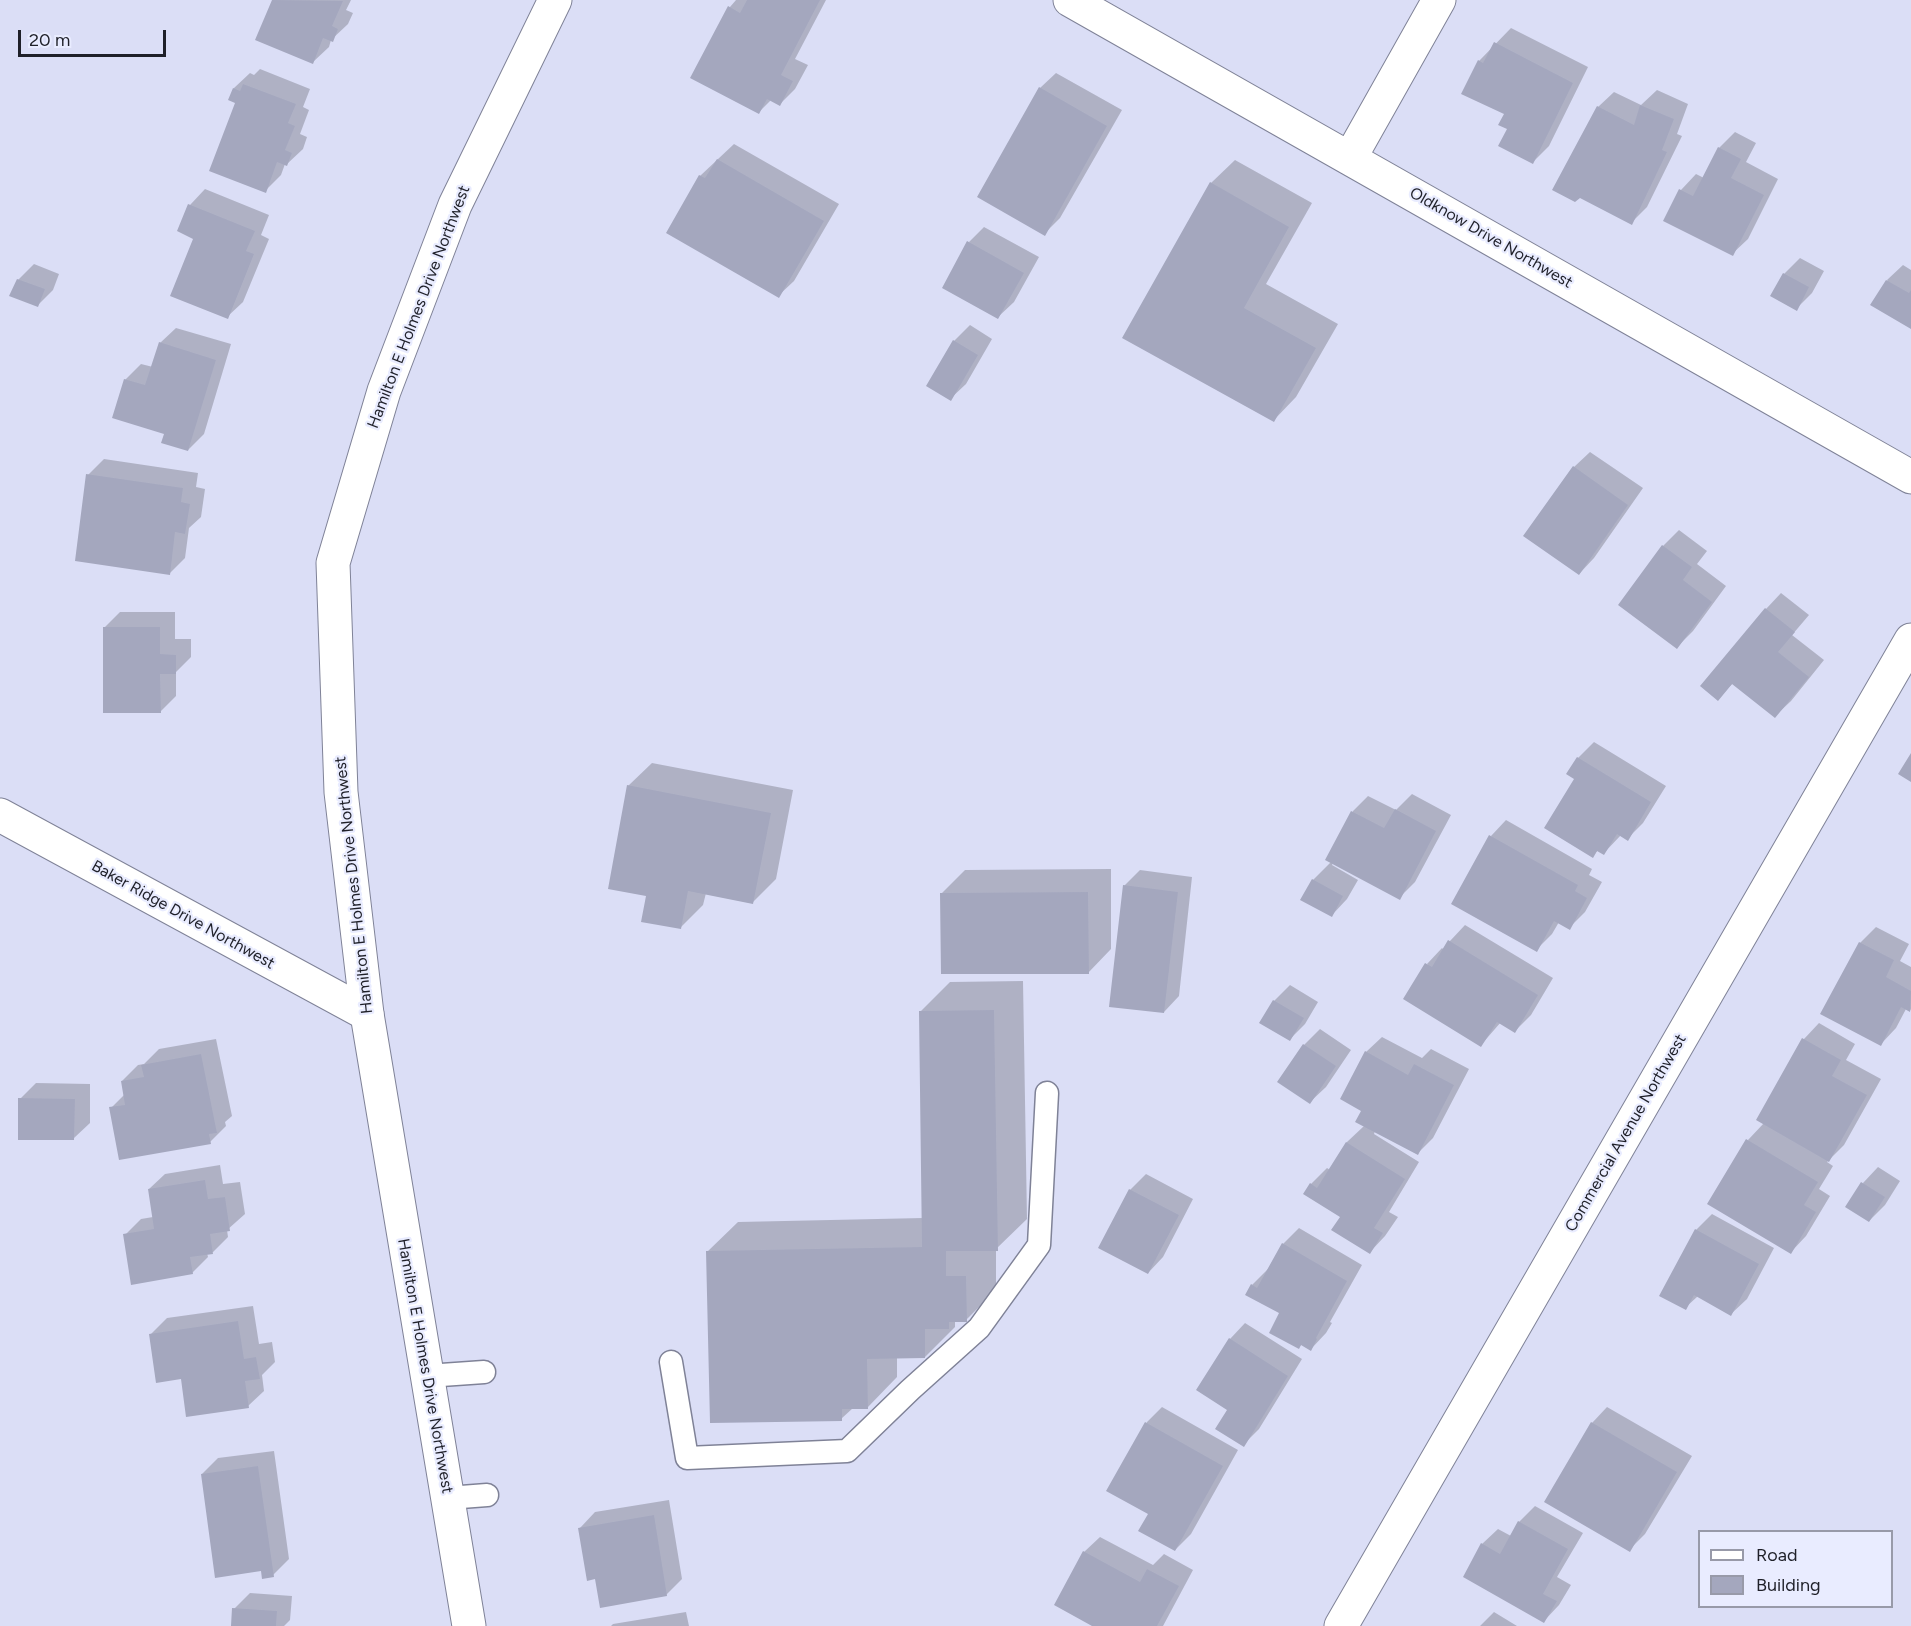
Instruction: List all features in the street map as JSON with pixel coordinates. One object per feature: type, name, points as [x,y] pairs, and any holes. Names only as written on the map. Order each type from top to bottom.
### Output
[{"type":"street","name":"Hamilton E Holmes Drive Northwest","points":[[469,1626],[367,1014],[341,792],[333,563],[384,391],[455,205],[555,0]]},
{"type":"street","name":"Oldknow Drive Northwest","points":[[1070,0],[1911,477]]},
{"type":"street","points":[[1350,158],[1439,0]]},
{"type":"street","name":"Commercial Avenue Northwest","points":[[1341,1626],[1911,640]]},
{"type":"street","name":"Baker Ridge Drive Northwest","points":[[0,815],[367,1014]]},
{"type":"lane","points":[[671,1362],[687,1458],[847,1451],[979,1328],[1039,1245],[1047,1093]]},
{"type":"lane","points":[[427,1376],[484,1372]]},
{"type":"lane","points":[[448,1498],[487,1495]]},
{"type":"building","points":[[272,0],[343,1],[332,26],[338,29],[333,42],[323,38],[313,64],[255,40]]},
{"type":"building","points":[[747,0],[820,0],[781,75],[793,81],[780,106],[767,99],[759,114],[690,78],[728,6],[740,13]]},
{"type":"building","points":[[1494,42],[1573,83],[1533,164],[1498,146],[1507,129],[1498,125],[1504,114],[1461,94],[1478,60],[1483,63]]},
{"type":"building","points":[[243,84],[296,104],[288,123],[295,126],[285,150],[292,153],[287,166],[277,162],[266,193],[209,171],[235,103],[228,100],[233,88],[240,91]]},
{"type":"building","points":[[1039,87],[1107,126],[1045,236],[977,197]]},
{"type":"building","points":[[1640,105],[1674,119],[1662,150],[1667,152],[1632,225],[1580,198],[1575,202],[1552,190],[1597,106],[1634,125]]},
{"type":"building","points":[[1718,147],[1741,159],[1731,178],[1764,195],[1733,256],[1663,221],[1679,189],[1693,196]]},
{"type":"building","points":[[717,159],[824,221],[779,298],[666,233],[699,175],[705,178]]},
{"type":"building","points":[[1210,182],[1289,227],[1244,308],[1316,348],[1274,422],[1122,338]]},
{"type":"building","points":[[188,204],[255,231],[246,251],[254,254],[228,319],[170,296],[193,239],[177,231]]},
{"type":"building","points":[[967,241],[1024,273],[998,319],[942,288]]},
{"type":"building","points":[[1783,273],[1809,287],[1797,311],[1770,296]]},
{"type":"building","points":[[17,279],[45,289],[38,307],[9,296]]},
{"type":"building","points":[[1886,280],[1909,293],[1911,290],[1911,329],[1870,305]]},
{"type":"building","points":[[953,340],[978,355],[951,401],[926,386]]},
{"type":"building","points":[[159,342],[216,360],[188,451],[161,443],[164,434],[112,418],[124,379],[145,385]]},
{"type":"building","points":[[1573,466],[1628,505],[1579,575],[1523,536]]},
{"type":"building","points":[[86,474],[183,488],[181,502],[190,504],[185,534],[175,532],[170,575],[75,561]]},
{"type":"building","points":[[1662,545],[1692,567],[1683,580],[1712,602],[1677,649],[1618,605]]},
{"type":"building","points":[[1765,608],[1795,632],[1778,652],[1809,677],[1775,718],[1732,684],[1718,701],[1700,686]]},
{"type":"building","points":[[103,627],[160,627],[160,654],[176,655],[176,674],[160,674],[161,713],[103,713]]},
{"type":"building","points":[[1911,753],[1911,782],[1898,774]]},
{"type":"building","points":[[1577,757],[1651,802],[1628,841],[1617,834],[1604,855],[1597,851],[1593,858],[1544,828],[1574,779],[1566,774]]},
{"type":"building","points":[[627,785],[771,813],[753,904],[688,891],[681,929],[641,922],[646,896],[608,889]]},
{"type":"building","points":[[1395,809],[1436,831],[1400,900],[1325,860],[1351,811],[1384,828]]},
{"type":"building","points":[[1489,835],[1578,885],[1575,891],[1587,898],[1570,930],[1554,921],[1537,952],[1451,904]]},
{"type":"building","points":[[1312,879],[1343,896],[1332,917],[1300,900]]},
{"type":"building","points":[[1123,885],[1178,892],[1164,1013],[1109,1007]]},
{"type":"building","points":[[1088,892],[1089,974],[941,974],[940,893]]},
{"type":"building","points":[[1448,940],[1538,995],[1515,1033],[1497,1022],[1481,1047],[1403,999],[1425,963],[1432,967]]},
{"type":"building","points":[[1859,942],[1894,960],[1886,977],[1911,991],[1910,1012],[1901,1007],[1881,1046],[1820,1014]]},
{"type":"building","points":[[1273,1000],[1304,1018],[1290,1041],[1259,1023]]},
{"type":"building","points":[[994,1010],[998,1251],[946,1251],[946,1276],[966,1276],[967,1322],[949,1322],[949,1329],[925,1329],[925,1358],[867,1359],[868,1409],[842,1409],[842,1421],[710,1423],[706,1251],[922,1247],[919,1011]]},
{"type":"building","points":[[1802,1038],[1841,1060],[1832,1076],[1867,1095],[1829,1162],[1756,1120]]},
{"type":"building","points":[[1303,1044],[1336,1066],[1310,1104],[1277,1082]]},
{"type":"building","points":[[1365,1051],[1408,1075],[1414,1064],[1454,1085],[1418,1155],[1355,1122],[1361,1111],[1340,1099]]},
{"type":"building","points":[[201,1054],[217,1133],[209,1134],[211,1144],[119,1160],[109,1107],[125,1105],[121,1081],[144,1077],[141,1065]]},
{"type":"building","points":[[18,1098],[75,1099],[74,1140],[18,1140]]},
{"type":"building","points":[[1746,1139],[1818,1182],[1804,1205],[1816,1212],[1791,1254],[1707,1204]]},
{"type":"building","points":[[1346,1142],[1405,1179],[1374,1228],[1383,1233],[1370,1254],[1331,1230],[1340,1217],[1303,1194],[1310,1183],[1317,1188]]},
{"type":"building","points":[[205,1180],[208,1199],[225,1197],[230,1231],[210,1234],[213,1254],[190,1257],[193,1274],[131,1285],[123,1234],[154,1229],[148,1189]]},
{"type":"building","points":[[1861,1182],[1885,1197],[1869,1222],[1845,1207]]},
{"type":"building","points":[[1129,1189],[1179,1215],[1148,1274],[1098,1248]]},
{"type":"building","points":[[1695,1229],[1759,1264],[1731,1316],[1694,1295],[1686,1310],[1659,1296]]},
{"type":"building","points":[[1282,1243],[1347,1281],[1311,1351],[1301,1345],[1299,1349],[1269,1333],[1279,1313],[1245,1295],[1251,1284],[1257,1288]]},
{"type":"building","points":[[238,1321],[244,1359],[256,1357],[260,1379],[245,1381],[249,1408],[186,1417],[181,1379],[156,1383],[149,1334]]},
{"type":"building","points":[[1229,1338],[1288,1376],[1244,1447],[1215,1429],[1227,1410],[1196,1390]]},
{"type":"building","points":[[1145,1422],[1223,1466],[1175,1551],[1138,1531],[1148,1514],[1106,1491]]},
{"type":"building","points":[[1591,1422],[1677,1472],[1630,1552],[1544,1502]]},
{"type":"building","points":[[258,1466],[274,1577],[262,1579],[261,1571],[215,1578],[201,1474]]},
{"type":"building","points":[[654,1515],[667,1596],[600,1608],[595,1579],[587,1581],[578,1528]]},
{"type":"building","points":[[1518,1521],[1568,1549],[1543,1594],[1557,1601],[1544,1623],[1463,1577],[1481,1543],[1500,1554]]},
{"type":"building","points":[[1083,1551],[1140,1582],[1147,1569],[1179,1586],[1157,1626],[1092,1626],[1054,1605]]},
{"type":"building","points":[[232,1608],[277,1611],[276,1626],[231,1626]]}]
